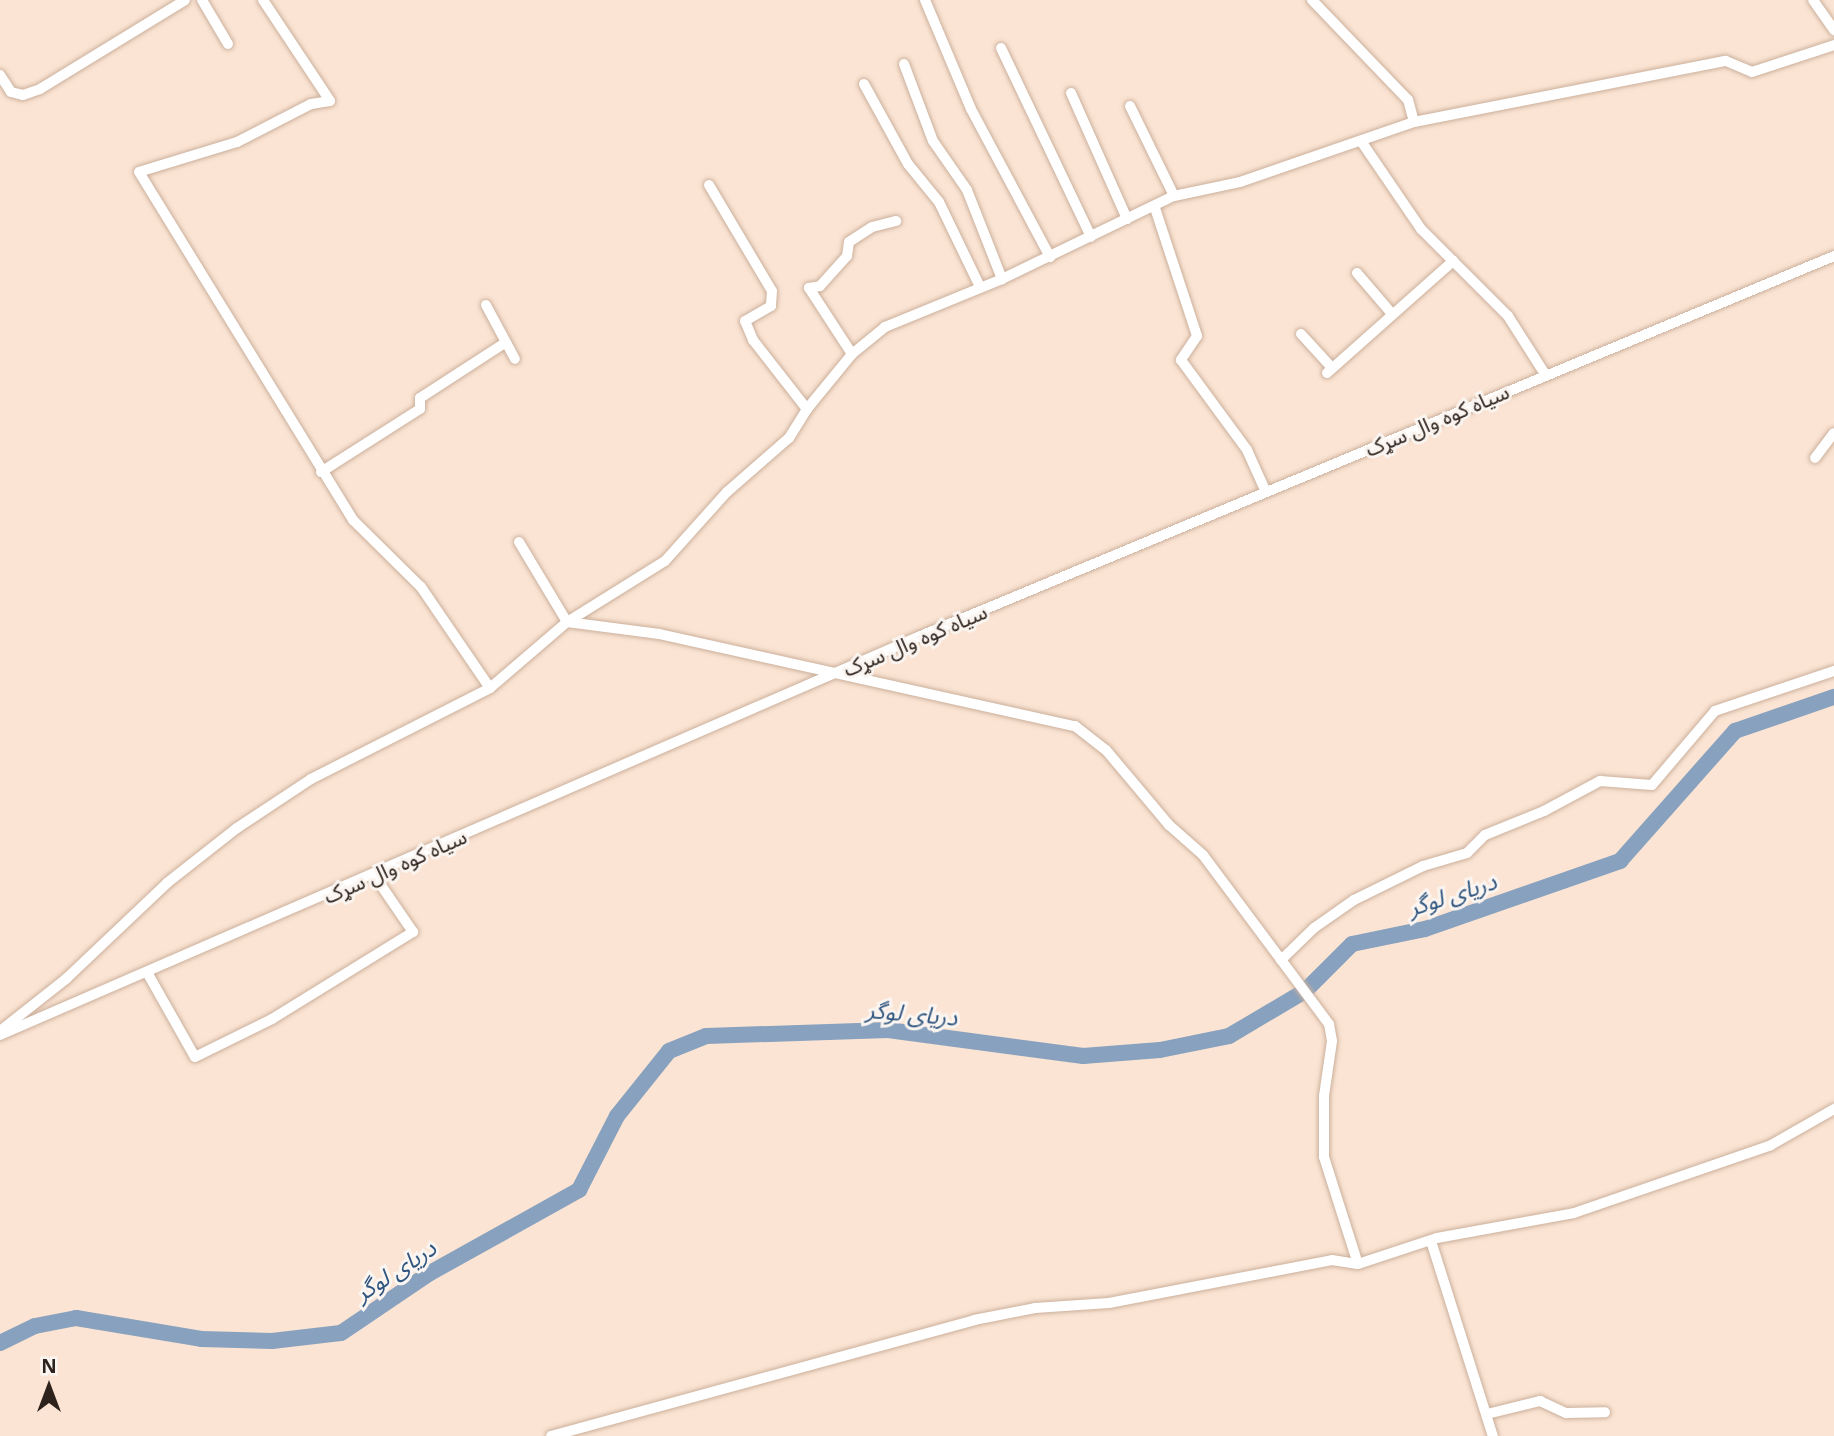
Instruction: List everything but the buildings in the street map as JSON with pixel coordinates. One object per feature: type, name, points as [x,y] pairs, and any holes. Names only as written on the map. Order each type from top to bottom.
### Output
[{"type":"street","points":[[0,75],[11,92],[23,95],[40,89],[172,3],[185,0]]},
{"type":"street","points":[[202,0],[228,44]]},
{"type":"street","points":[[264,0],[330,101],[311,104],[237,142],[139,172],[321,472],[353,520],[421,587],[490,688]]},
{"type":"street","points":[[925,0],[971,109],[1050,257]]},
{"type":"street","points":[[1312,0],[1408,100],[1414,122]]},
{"type":"street","points":[[1813,0],[1834,30]]},
{"type":"street","points":[[0,1033],[67,978],[167,883],[237,828],[311,779],[490,688],[567,622],[665,561],[727,492],[789,438],[807,409],[852,354],[885,327],[1002,279],[1155,208],[1174,195],[1240,182],[1414,122],[1716,62],[1726,61],[1752,72],[1834,45]]},
{"type":"street","points":[[1001,48],[1090,237]]},
{"type":"street","points":[[904,64],[933,141],[967,190],[1002,279]]},
{"type":"street","points":[[864,84],[908,163],[939,202],[980,287]]},
{"type":"street","points":[[1071,93],[1127,219]]},
{"type":"street","points":[[1130,106],[1174,195]]},
{"type":"street","points":[[1361,141],[1421,229],[1508,316],[1545,374]]},
{"type":"street","points":[[709,186],[772,291],[771,306],[745,321],[753,340],[807,409]]},
{"type":"street","points":[[1155,208],[1197,336],[1181,360],[1247,450],[1265,492]]},
{"type":"street","points":[[852,354],[809,295],[809,288],[820,286],[846,256],[849,242],[872,228],[896,221]]},
{"type":"street","name":"سیاه کوه وال سړک","points":[[0,1033],[148,974],[837,673],[1545,374],[1834,256]]},
{"type":"street","points":[[1301,334],[1330,370],[1452,261]]},
{"type":"street","points":[[1357,273],[1392,314]]},
{"type":"street","points":[[486,305],[503,344],[515,359]]},
{"type":"street","points":[[321,472],[420,409],[420,398],[503,344]]},
{"type":"street","points":[[1815,458],[1834,433]]},
{"type":"street","points":[[519,542],[567,622]]},
{"type":"street","points":[[567,622],[659,634],[1075,726],[1106,750],[1168,825],[1203,855],[1321,1011],[1332,1041],[1324,1096],[1324,1157],[1358,1264]]},
{"type":"street","points":[[1281,960],[1314,928],[1354,900],[1423,866],[1467,853],[1485,835],[1545,811],[1600,781],[1652,785],[1715,711],[1834,671]]},
{"type":"street","points":[[148,974],[195,1057],[272,1020],[413,932],[374,875]]},
{"type":"street","points":[[551,1436],[974,1320],[1035,1308],[1109,1303],[1332,1260],[1358,1264],[1431,1241],[1574,1213],[1651,1190],[1701,1166],[1771,1145],[1834,1109]]},
{"type":"street","points":[[1431,1241],[1493,1436]]},
{"type":"street","points":[[1487,1414],[1540,1401],[1566,1412],[1605,1412]]},
{"type":"waterway","name":"دریای لوگر","points":[[0,1343],[35,1326],[76,1318],[201,1339],[272,1341],[341,1333],[430,1273],[579,1190],[617,1116],[669,1051],[706,1036],[888,1030],[1083,1056],[1160,1050],[1229,1036],[1305,991],[1352,944],[1425,929],[1620,861],[1735,731],[1834,697]]}]
